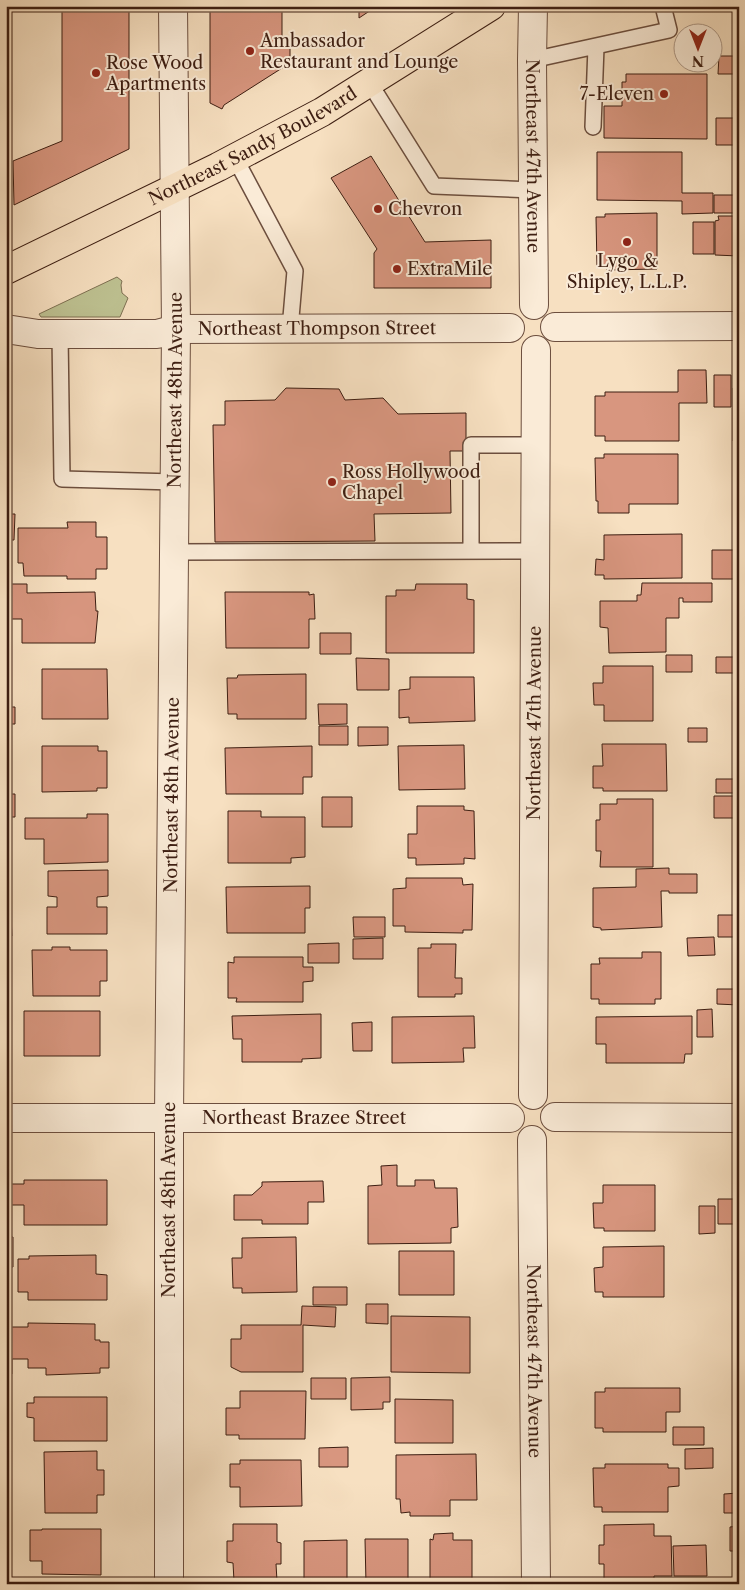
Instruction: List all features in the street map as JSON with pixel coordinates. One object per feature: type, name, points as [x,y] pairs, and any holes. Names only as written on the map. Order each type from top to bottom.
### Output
[{"type":"main road","name":"Northeast Sandy Boulevard","points":[[6,270],[174,189],[322,112],[491,6]]},
{"type":"street","name":"Northeast 48th Avenue","points":[[169,1584],[169,1117],[176,329],[173,6]]},
{"type":"street","name":"Northeast 47th Avenue","points":[[533,6],[534,305]]},
{"type":"street","points":[[534,305],[542,307],[551,314],[555,327],[555,332],[550,342],[536,350],[524,348],[517,344],[513,339],[510,328],[516,313],[525,307],[534,305]]},
{"type":"street","points":[[555,327],[739,326]]},
{"type":"street","name":"Northeast Thompson Street","points":[[6,329],[60,334],[157,334],[176,329],[510,328]]},
{"type":"street","name":"Northeast 47th Avenue","points":[[533,1094],[536,350]]},
{"type":"street","points":[[533,1094],[547,1099],[552,1106],[555,1117],[554,1125],[548,1134],[532,1140],[518,1135],[513,1128],[510,1112],[516,1102],[525,1096],[533,1094]]},
{"type":"street","points":[[555,1117],[739,1118]]},
{"type":"street","name":"Northeast Brazee Street","points":[[6,1118],[510,1118]]},
{"type":"street","name":"Northeast 47th Avenue","points":[[532,1140],[536,1584]]},
{"type":"lane","points":[[532,60],[669,30],[664,6]]},
{"type":"lane","points":[[594,127],[596,47]]},
{"type":"lane","points":[[369,82],[434,186],[533,190]]},
{"type":"lane","points":[[235,158],[295,271],[290,329]]},
{"type":"lane","points":[[60,334],[62,480],[175,482]]},
{"type":"lane","points":[[471,551],[471,445],[536,445]]},
{"type":"lane","points":[[174,552],[536,551]]},
{"type":"green space","points":[[117,277],[122,281],[122,293],[128,298],[120,317],[41,317],[39,314]]},
{"type":"building","name":"Rose Wood Apartments","points":[[62,6],[129,6],[129,149],[14,205],[13,161],[62,141]]},
{"type":"building","name":"Ambassador Restaurant and Lounge","points":[[210,6],[282,6],[282,39],[290,39],[290,63],[224,105],[222,109],[210,103]]},
{"type":"building","points":[[359,6],[377,6],[359,18]]},
{"type":"building","points":[[722,56],[739,56],[739,74],[718,74],[718,72],[722,72]]},
{"type":"building","name":"7-Eleven","points":[[626,74],[707,74],[707,139],[604,138],[604,106],[622,106],[622,82],[626,82]]},
{"type":"building","points":[[716,118],[739,118],[739,145],[716,145]]},
{"type":"building","points":[[597,152],[682,152],[682,193],[713,193],[713,213],[682,214],[682,201],[597,200]]},
{"type":"building","name":"Chevron","points":[[371,156],[425,242],[491,240],[491,288],[374,288],[374,253],[377,249],[331,178]]},
{"type":"building","points":[[714,195],[739,195],[739,213],[714,213]]},
{"type":"building","name":"Lygo & Shipley, L.L.P.","points":[[657,213],[657,269],[607,270],[607,268],[597,268],[596,217],[605,217],[605,214]]},
{"type":"building","points":[[718,216],[739,216],[739,256],[715,255],[715,221],[719,220]]},
{"type":"building","points":[[693,222],[714,222],[714,254],[693,254]]},
{"type":"building","points":[[678,370],[706,370],[707,403],[679,403],[679,441],[605,441],[605,436],[595,436],[595,396],[605,396],[605,392],[678,392]]},
{"type":"building","points":[[714,375],[731,375],[731,407],[714,407]]},
{"type":"building","name":"Ross Hollywood Chapel","points":[[286,388],[339,389],[345,400],[383,398],[398,414],[466,413],[466,451],[450,451],[451,513],[374,514],[375,541],[215,542],[213,425],[225,425],[225,401],[275,400]]},
{"type":"building","points":[[733,388],[739,388],[739,441],[733,441]]},
{"type":"building","points":[[604,454],[678,454],[678,504],[629,504],[629,513],[598,513],[595,458],[604,458]]},
{"type":"building","points":[[6,514],[15,514],[14,540],[6,540]]},
{"type":"building","points":[[67,522],[96,522],[96,537],[107,537],[107,569],[96,569],[96,579],[67,579],[67,576],[24,576],[23,563],[18,563],[18,528],[68,528]]},
{"type":"building","points":[[682,534],[682,578],[604,579],[604,575],[595,575],[596,559],[604,560],[604,535]]},
{"type":"building","points":[[712,550],[739,550],[739,579],[712,579]]},
{"type":"building","points":[[642,583],[712,583],[712,602],[683,602],[683,598],[679,598],[679,618],[666,618],[666,652],[609,653],[608,628],[600,627],[600,601],[637,601],[637,595],[641,595]]},
{"type":"building","points":[[6,584],[27,584],[27,593],[95,592],[96,611],[98,611],[95,643],[22,643],[22,619],[6,619]]},
{"type":"building","points":[[416,584],[467,584],[467,599],[474,600],[474,653],[386,653],[386,596],[396,596],[396,590],[415,590]]},
{"type":"building","points":[[225,592],[309,592],[309,595],[314,594],[315,619],[309,619],[309,648],[226,648]]},
{"type":"building","points":[[320,633],[351,633],[351,654],[320,654]]},
{"type":"building","points":[[666,655],[692,655],[692,672],[666,672]]},
{"type":"building","points":[[716,657],[739,657],[739,673],[716,673]]},
{"type":"building","points":[[356,658],[389,659],[389,690],[357,690]]},
{"type":"building","points":[[603,666],[653,666],[653,721],[604,721],[604,705],[594,705],[593,683],[603,683]]},
{"type":"building","points":[[42,669],[107,669],[108,719],[42,719]]},
{"type":"building","points":[[306,674],[306,719],[237,719],[237,714],[228,714],[227,678],[237,678],[238,675]]},
{"type":"building","points":[[410,677],[474,677],[475,721],[409,723],[409,717],[399,718],[399,690],[410,689]]},
{"type":"building","points":[[318,704],[347,704],[347,724],[319,725]]},
{"type":"building","points":[[6,707],[15,707],[15,724],[6,724]]},
{"type":"building","points":[[319,726],[348,726],[348,745],[319,745]]},
{"type":"building","points":[[358,727],[388,727],[388,745],[358,746]]},
{"type":"building","points":[[688,728],[707,728],[707,742],[688,742]]},
{"type":"building","points":[[602,744],[666,744],[667,791],[603,791],[603,788],[593,788],[593,766],[603,766]]},
{"type":"building","points":[[464,745],[465,789],[399,790],[398,746]]},
{"type":"building","points":[[42,746],[98,746],[98,751],[107,751],[107,788],[97,788],[97,791],[42,792]]},
{"type":"building","points":[[312,746],[312,777],[303,777],[303,794],[226,794],[225,748]]},
{"type":"building","points":[[716,779],[739,779],[739,793],[716,793]]},
{"type":"building","points":[[6,794],[15,794],[15,817],[6,817]]},
{"type":"building","points":[[714,796],[739,796],[739,818],[714,818]]},
{"type":"building","points":[[322,797],[352,797],[352,827],[322,827]]},
{"type":"building","points":[[617,799],[653,799],[653,867],[600,867],[601,851],[596,851],[596,820],[600,820],[600,804],[617,804]]},
{"type":"building","points":[[417,806],[464,806],[464,810],[474,811],[475,859],[464,858],[464,864],[416,865],[416,858],[408,858],[408,834],[417,834]]},
{"type":"building","points":[[228,811],[261,811],[261,817],[305,817],[305,857],[291,858],[291,863],[228,863]]},
{"type":"building","points":[[87,814],[108,814],[108,862],[44,864],[44,839],[25,839],[25,818],[87,818]]},
{"type":"building","points":[[669,868],[669,874],[697,874],[697,893],[669,893],[669,891],[661,891],[662,927],[601,930],[601,928],[593,927],[593,888],[636,887],[636,869]]},
{"type":"building","points":[[108,870],[108,896],[97,897],[97,907],[107,907],[107,934],[47,934],[47,907],[57,907],[57,897],[48,896],[48,871]]},
{"type":"building","points":[[406,878],[462,878],[463,885],[473,884],[472,930],[463,930],[463,933],[405,932],[405,926],[393,926],[393,889],[406,888]]},
{"type":"building","points":[[310,886],[310,908],[305,908],[305,933],[227,933],[226,887]]},
{"type":"building","points":[[718,915],[739,915],[739,937],[718,937]]},
{"type":"building","points":[[6,917],[11,917],[12,936],[6,936]]},
{"type":"building","points":[[353,917],[385,917],[385,937],[354,937]]},
{"type":"building","points":[[6,937],[11,937],[11,955],[6,955]]},
{"type":"building","points":[[714,937],[715,955],[688,956],[687,938]]},
{"type":"building","points":[[383,938],[383,959],[353,959],[353,939]]},
{"type":"building","points":[[339,943],[339,963],[308,963],[308,944]]},
{"type":"building","points":[[431,944],[456,944],[455,978],[462,978],[462,994],[455,994],[455,997],[418,997],[418,948],[431,948]]},
{"type":"building","points":[[52,947],[70,947],[70,950],[107,950],[107,981],[100,981],[100,996],[33,996],[32,950],[52,950]]},
{"type":"building","points":[[642,952],[661,952],[661,999],[655,999],[655,1004],[599,1004],[599,999],[591,999],[591,964],[600,964],[599,958],[642,958]]},
{"type":"building","points":[[234,957],[303,957],[303,967],[313,967],[313,981],[303,982],[303,1002],[236,1002],[237,998],[228,998],[228,962],[234,963]]},
{"type":"building","points":[[717,989],[739,989],[739,1005],[717,1004]]},
{"type":"building","points":[[737,1008],[739,1008],[739,1059],[737,1059]]},
{"type":"building","points":[[712,1009],[713,1037],[697,1037],[697,1010]]},
{"type":"building","points":[[24,1011],[100,1011],[100,1056],[24,1056]]},
{"type":"building","points":[[321,1014],[321,1058],[302,1059],[302,1062],[242,1062],[242,1039],[233,1039],[232,1016]]},
{"type":"building","points":[[474,1016],[475,1048],[463,1048],[464,1062],[392,1063],[392,1017]]},
{"type":"building","points":[[692,1016],[692,1054],[685,1054],[684,1063],[606,1063],[606,1044],[596,1044],[596,1017]]},
{"type":"building","points":[[372,1022],[372,1051],[353,1051],[352,1023]]},
{"type":"building","points":[[397,1165],[397,1186],[415,1186],[415,1180],[434,1180],[435,1188],[457,1188],[458,1227],[451,1228],[451,1243],[368,1244],[368,1186],[382,1185],[381,1166]]},
{"type":"building","points":[[24,1180],[107,1180],[107,1225],[24,1225],[24,1205],[10,1205],[10,1184],[24,1184]]},
{"type":"building","points":[[323,1181],[324,1202],[308,1202],[308,1224],[262,1224],[262,1220],[234,1220],[234,1195],[252,1195],[262,1186],[262,1182]]},
{"type":"building","points":[[603,1185],[655,1185],[655,1231],[604,1231],[604,1228],[594,1228],[593,1203],[603,1203]]},
{"type":"building","points":[[718,1199],[735,1199],[735,1224],[718,1224]]},
{"type":"building","points":[[699,1206],[715,1206],[715,1233],[699,1234]]},
{"type":"building","points":[[6,1237],[13,1237],[13,1267],[6,1267]]},
{"type":"building","points":[[296,1237],[297,1292],[242,1293],[242,1288],[233,1288],[232,1258],[242,1258],[242,1238]]},
{"type":"building","points":[[664,1246],[664,1297],[603,1297],[603,1292],[595,1292],[594,1268],[603,1267],[603,1247]]},
{"type":"building","points":[[399,1251],[454,1251],[454,1295],[399,1295]]},
{"type":"building","points":[[96,1255],[96,1274],[107,1275],[107,1300],[28,1300],[28,1292],[18,1292],[18,1259],[29,1259],[29,1256]]},
{"type":"building","points":[[313,1287],[347,1287],[347,1305],[313,1305]]},
{"type":"building","points":[[366,1304],[388,1304],[388,1324],[366,1323]]},
{"type":"building","points":[[302,1306],[336,1307],[335,1327],[303,1325],[303,1372],[241,1372],[231,1367],[231,1339],[241,1339],[241,1325],[301,1325]]},
{"type":"building","points":[[391,1316],[470,1317],[470,1373],[391,1372]]},
{"type":"building","points":[[28,1323],[95,1324],[95,1340],[109,1342],[109,1368],[100,1368],[100,1373],[46,1375],[46,1368],[28,1368],[28,1359],[12,1359],[12,1374],[6,1374],[6,1327],[28,1327]]},
{"type":"building","points":[[737,1332],[739,1332],[739,1366],[737,1366]]},
{"type":"building","points":[[6,1377],[10,1377],[10,1398],[6,1398]]},
{"type":"building","points":[[390,1377],[390,1402],[383,1402],[383,1409],[351,1410],[351,1378]]},
{"type":"building","points":[[311,1378],[346,1378],[346,1399],[311,1399]]},
{"type":"building","points":[[605,1388],[680,1388],[680,1412],[666,1412],[666,1432],[603,1432],[603,1428],[595,1428],[595,1392],[605,1392]]},
{"type":"building","points":[[240,1391],[306,1391],[305,1439],[239,1439],[239,1435],[226,1435],[226,1408],[240,1408]]},
{"type":"building","points":[[34,1397],[107,1397],[107,1441],[34,1441],[34,1418],[27,1417],[27,1403],[34,1403]]},
{"type":"building","points":[[395,1399],[453,1400],[453,1443],[395,1443]]},
{"type":"building","points":[[673,1427],[704,1427],[704,1445],[673,1445]]},
{"type":"building","points":[[348,1447],[348,1467],[319,1467],[319,1448]]},
{"type":"building","points":[[713,1448],[713,1468],[685,1469],[685,1449]]},
{"type":"building","points":[[97,1451],[97,1470],[104,1470],[104,1495],[97,1495],[97,1513],[45,1513],[44,1452]]},
{"type":"building","points":[[476,1454],[477,1500],[450,1500],[450,1516],[410,1516],[410,1512],[401,1513],[400,1499],[396,1499],[396,1455]]},
{"type":"building","points":[[240,1460],[301,1460],[302,1506],[240,1507],[240,1487],[230,1487],[230,1464],[240,1464]]},
{"type":"building","points":[[605,1464],[668,1464],[668,1468],[679,1468],[679,1486],[668,1487],[668,1512],[602,1512],[602,1507],[594,1507],[593,1468],[605,1468]]},
{"type":"building","points":[[739,1493],[739,1513],[724,1513],[724,1494]]},
{"type":"building","points":[[233,1524],[277,1524],[277,1542],[281,1543],[281,1564],[276,1564],[277,1581],[234,1581],[233,1563],[227,1562],[227,1541],[233,1541]]},
{"type":"building","points":[[654,1524],[654,1536],[671,1536],[672,1576],[654,1576],[654,1579],[604,1579],[604,1564],[599,1564],[599,1545],[604,1545],[604,1525]]},
{"type":"building","points":[[739,1526],[739,1551],[730,1551],[730,1527]]},
{"type":"building","points":[[101,1529],[101,1575],[42,1574],[42,1561],[30,1561],[30,1530]]},
{"type":"building","points":[[453,1533],[453,1540],[472,1540],[472,1584],[430,1584],[430,1539],[433,1540],[434,1534]]},
{"type":"building","points":[[365,1539],[408,1539],[408,1584],[366,1584]]},
{"type":"building","points":[[347,1540],[347,1584],[304,1584],[304,1541]]},
{"type":"building","points":[[706,1545],[707,1576],[674,1576],[673,1546]]},
{"type":"place","name":"Ambassador Restaurant and Lounge","points":[[250,51]]},
{"type":"place","name":"Rose Wood Apartments","points":[[96,73]]},
{"type":"place","name":"7-Eleven","points":[[664,94]]},
{"type":"place","name":"Chevron","points":[[378,209]]},
{"type":"place","name":"Lygo & Shipley, L.L.P.","points":[[627,242]]},
{"type":"place","name":"ExtraMile","points":[[397,269]]},
{"type":"place","name":"Ross Hollywood Chapel","points":[[332,482]]}]
